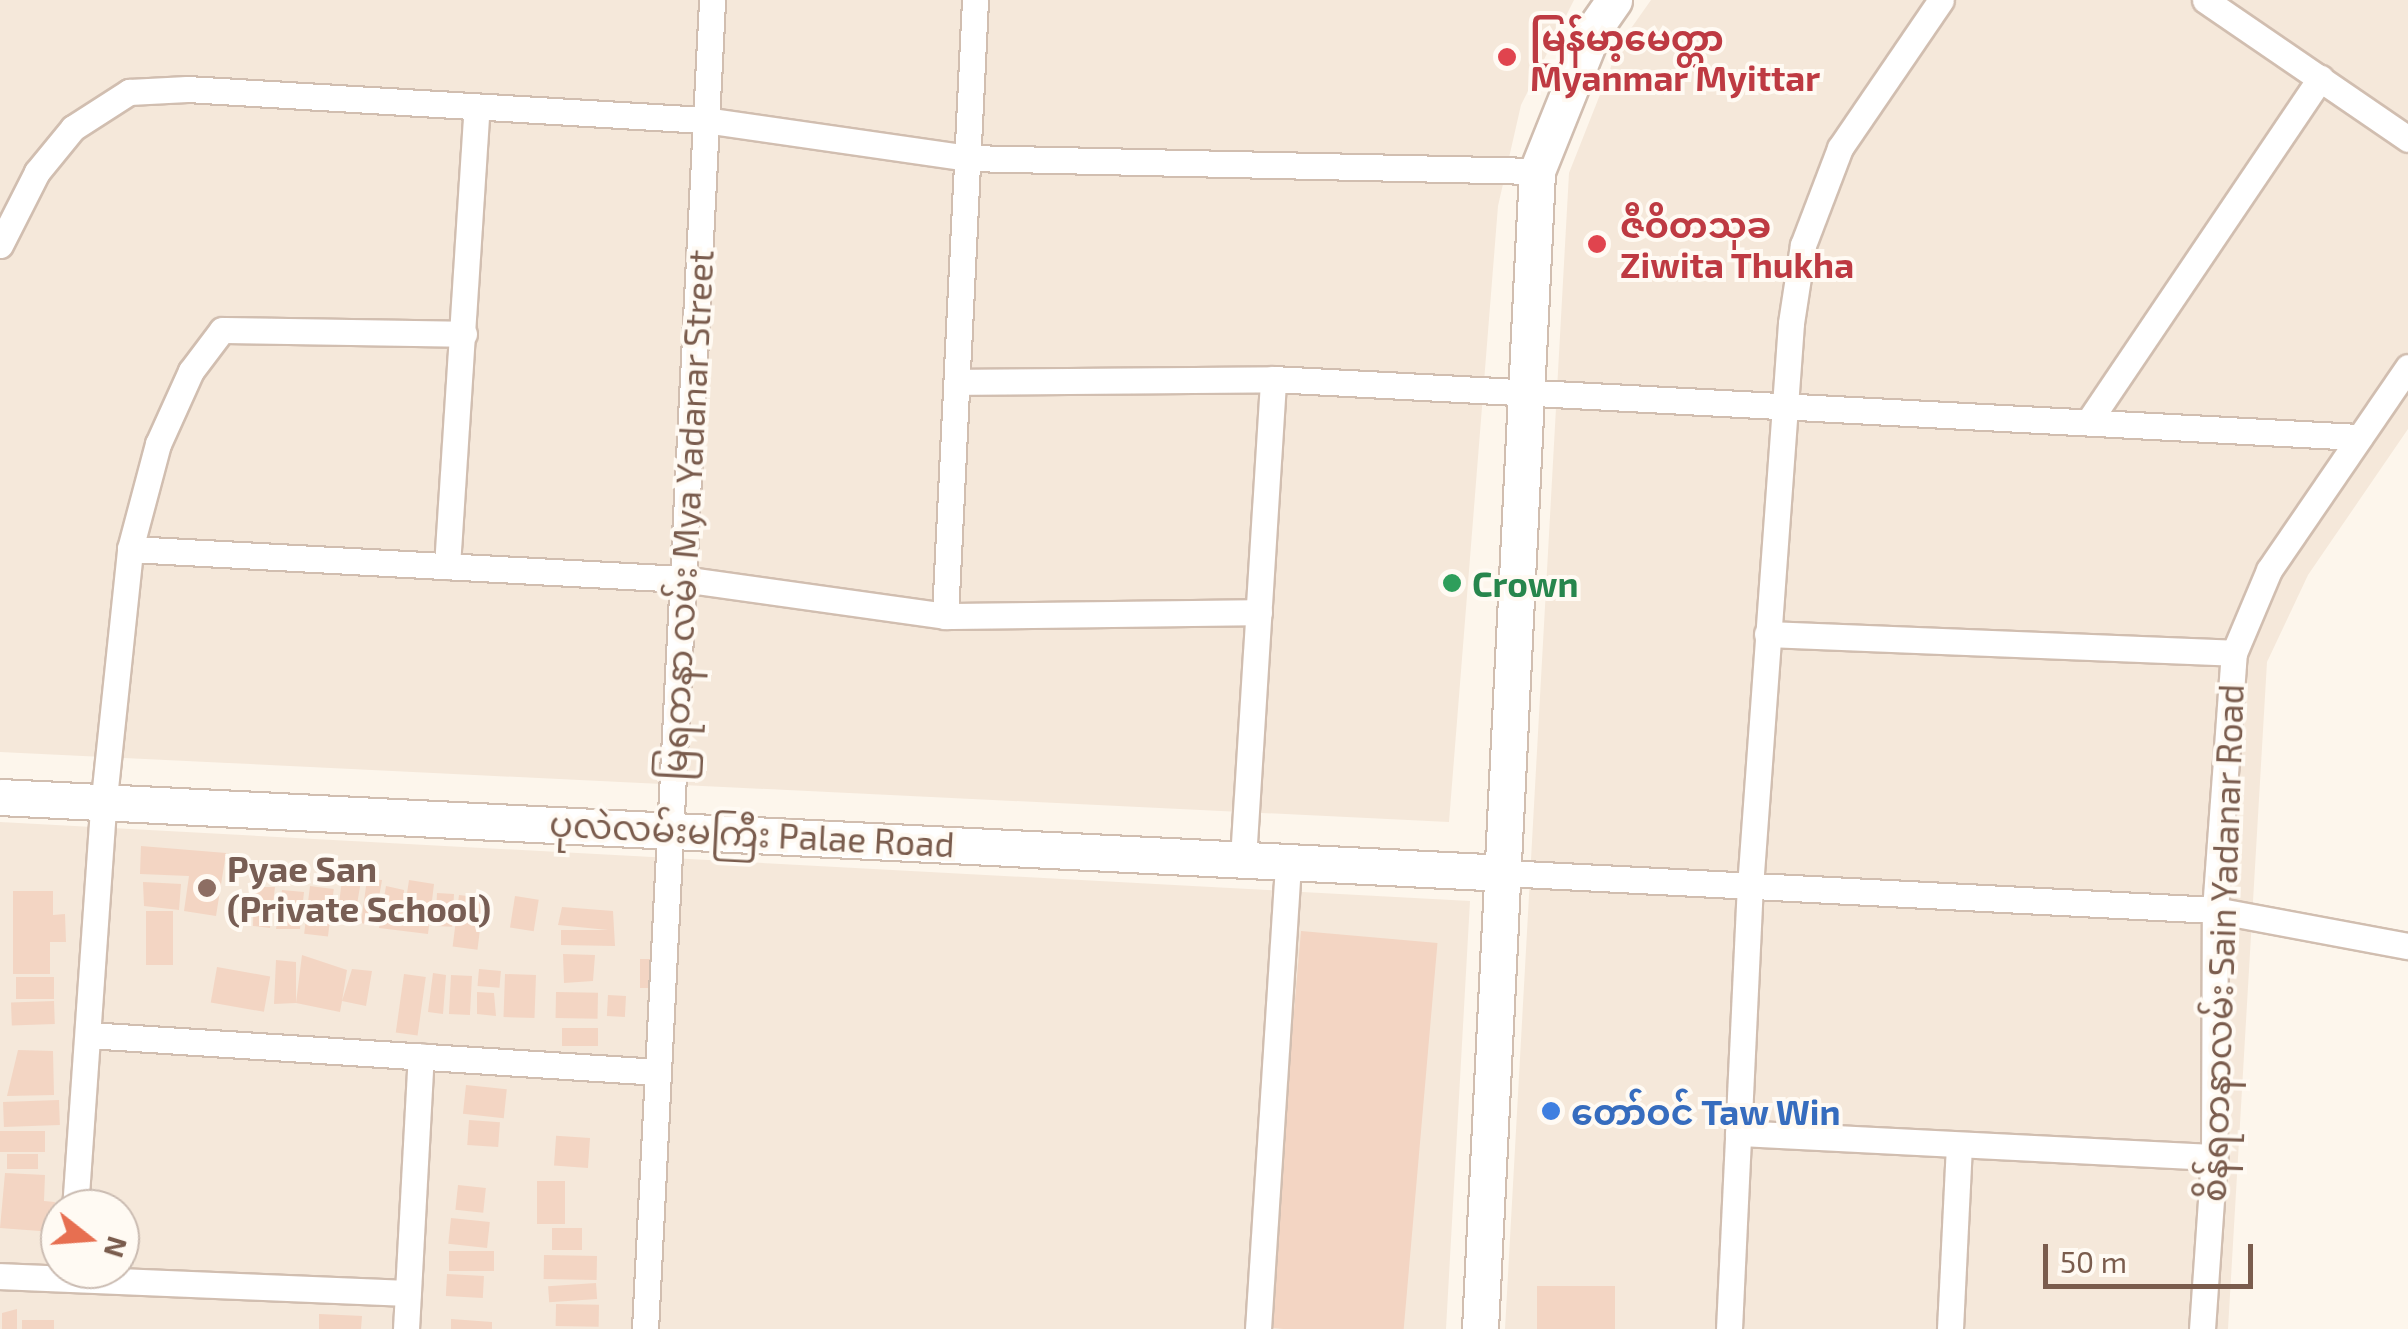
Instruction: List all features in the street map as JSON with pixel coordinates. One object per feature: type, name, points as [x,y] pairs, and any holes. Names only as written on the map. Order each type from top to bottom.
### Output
[{"type":"street","name":"မြရတနာ လမ်း Mya Yadanar Street","points":[[645,1329],[712,0]]},
{"type":"street","points":[[946,616],[975,0]]},
{"type":"street","points":[[1480,1329],[1537,172],[1594,29],[1614,0]]},
{"type":"street","points":[[1729,1329],[1750,887],[1784,403],[1803,244],[1834,164],[1941,0]]},
{"type":"street","points":[[2204,0],[2408,138]]},
{"type":"street","points":[[2089,421],[2320,78]]},
{"type":"street","points":[[0,245],[37,172],[73,128],[129,92],[188,89],[704,120],[968,158],[1537,172]]},
{"type":"street","points":[[447,566],[477,107]]},
{"type":"street","points":[[76,1189],[104,798],[130,549],[158,444],[191,371],[222,330],[464,334]]},
{"type":"street","name":"စိန်ရတနာလမ်း Sain Yadanar Road","points":[[2202,1329],[2214,1157],[2215,910],[2234,652],[2270,570],[2408,368]]},
{"type":"street","points":[[956,382],[1273,379],[1526,394],[1784,403],[2359,437]]},
{"type":"street","points":[[1243,859],[1273,379]]},
{"type":"street","points":[[130,549],[683,579],[946,616],[1259,612]]},
{"type":"street","points":[[1768,634],[2234,652]]},
{"type":"street","name":"ပုလဲလမ်းမကြီး Palae Road","points":[[0,797],[104,798],[1504,873]]},
{"type":"street","points":[[1258,1329],[1288,862]]},
{"type":"street","points":[[1504,873],[2215,910],[2408,946]]},
{"type":"street","points":[[88,1035],[658,1072]]},
{"type":"street","points":[[406,1329],[421,1056]]},
{"type":"street","points":[[1738,1134],[2214,1157]]},
{"type":"street","points":[[1950,1329],[1959,1147]]},
{"type":"street","points":[[0,1276],[40,1275]]},
{"type":"street","points":[[140,1278],[408,1293]]},
{"type":"shaded area","points":[[0,0],[1574,0],[1521,105],[1498,206],[1449,822],[0,752]]},
{"type":"shaded area","points":[[1651,0],[2408,0],[2408,429],[2308,575],[2267,662],[2228,1329],[1505,1329],[1569,173],[1620,44]]},
{"type":"shaded area","points":[[0,822],[1470,901],[1446,1329],[0,1329]]},
{"type":"building","points":[[141,846],[226,853],[216,916],[184,911],[189,876],[140,874]]},
{"type":"building","points":[[343,871],[362,875],[354,922],[337,920]]},
{"type":"building","points":[[367,879],[382,880],[374,926],[361,923]]},
{"type":"building","points":[[409,880],[434,884],[428,934],[379,928],[386,886],[404,890],[403,920]]},
{"type":"building","points":[[143,882],[181,884],[179,910],[144,906]]},
{"type":"building","points":[[310,886],[334,889],[328,937],[304,934]]},
{"type":"building","points":[[254,887],[275,887],[270,928],[253,926]]},
{"type":"building","points":[[282,890],[304,892],[300,929],[276,929]]},
{"type":"building","points":[[13,891],[53,891],[53,915],[65,914],[66,942],[50,942],[50,974],[13,974]]},
{"type":"building","points":[[437,893],[454,894],[452,927],[435,926]]},
{"type":"building","points":[[459,895],[484,898],[477,950],[453,947]]},
{"type":"building","points":[[515,896],[539,900],[534,931],[510,928]]},
{"type":"building","points":[[562,907],[613,911],[615,946],[561,945],[561,930],[608,930],[558,925]]},
{"type":"building","points":[[146,911],[173,911],[173,965],[146,965]]},
{"type":"building","points":[[1301,931],[1437,943],[1404,1329],[1266,1327]]},
{"type":"building","points":[[563,954],[595,955],[593,981],[564,983]]},
{"type":"building","points":[[302,955],[347,970],[340,1012],[296,1003]]},
{"type":"building","points":[[640,959],[655,959],[655,988],[640,988]]},
{"type":"building","points":[[276,960],[296,962],[296,1003],[274,1004]]},
{"type":"building","points":[[217,967],[270,976],[264,1012],[211,1002]]},
{"type":"building","points":[[352,969],[372,971],[366,1006],[342,1001]]},
{"type":"building","points":[[479,969],[501,971],[499,988],[478,986]]},
{"type":"building","points":[[433,973],[446,975],[443,1014],[428,1012]]},
{"type":"building","points":[[404,974],[426,977],[418,1035],[396,1032]]},
{"type":"building","points":[[505,974],[536,975],[534,1018],[503,1017]]},
{"type":"building","points":[[451,975],[472,976],[470,1015],[449,1014]]},
{"type":"building","points":[[16,977],[54,977],[54,999],[16,999]]},
{"type":"building","points":[[477,992],[494,993],[496,1016],[477,1014]]},
{"type":"building","points":[[556,992],[598,993],[598,1019],[556,1018]]},
{"type":"building","points":[[608,995],[626,996],[625,1017],[607,1016]]},
{"type":"building","points":[[54,1001],[55,1024],[12,1025],[11,1003]]},
{"type":"building","points":[[562,1028],[598,1028],[598,1046],[562,1046]]},
{"type":"building","points":[[18,1050],[53,1051],[54,1095],[7,1096]]},
{"type":"building","points":[[466,1085],[507,1089],[504,1118],[463,1114]]},
{"type":"building","points":[[59,1100],[60,1125],[4,1127],[3,1102]]},
{"type":"building","points":[[469,1120],[500,1122],[498,1147],[467,1145]]},
{"type":"building","points":[[0,1131],[45,1131],[45,1152],[0,1152]]},
{"type":"building","points":[[556,1136],[590,1138],[588,1168],[554,1166]]},
{"type":"building","points":[[7,1154],[38,1154],[38,1169],[7,1169]]},
{"type":"building","points":[[5,1173],[45,1175],[44,1189],[40,1189],[40,1231],[0,1228]]},
{"type":"building","points":[[537,1181],[565,1181],[565,1224],[537,1224]]},
{"type":"building","points":[[458,1185],[486,1188],[483,1213],[455,1210]]},
{"type":"building","points":[[451,1218],[490,1222],[487,1248],[448,1244]]},
{"type":"building","points":[[552,1228],[582,1228],[582,1250],[552,1250]]},
{"type":"building","points":[[449,1251],[494,1251],[494,1271],[449,1271]]},
{"type":"building","points":[[544,1255],[597,1256],[597,1280],[544,1279]]},
{"type":"building","points":[[447,1274],[484,1276],[483,1298],[446,1296]]},
{"type":"building","points":[[596,1283],[597,1299],[549,1302],[548,1286]]},
{"type":"building","points":[[1537,1286],[1615,1286],[1615,1329],[1537,1329]]},
{"type":"building","points":[[556,1304],[599,1305],[599,1327],[556,1326]]},
{"type":"building","points":[[17,1309],[17,1329],[2,1329],[2,1313]]},
{"type":"building","points":[[319,1314],[362,1316],[361,1329],[319,1329]]},
{"type":"building","points":[[451,1319],[492,1322],[492,1329],[451,1329]]},
{"type":"building","points":[[22,1320],[54,1320],[54,1329],[22,1329]]},
{"type":"place","name":"မြန်မာ့မေတ္တာ Myanmar Myittar","points":[[1507,57]]},
{"type":"place","name":"ဇီဝိတသုခ Ziwita Thukha","points":[[1597,244]]},
{"type":"place","name":"Crown","points":[[1452,583]]},
{"type":"place","name":"Pyae San (Private School)","points":[[207,888]]},
{"type":"place","name":"တော်ဝင် Taw Win","points":[[1551,1111]]}]
